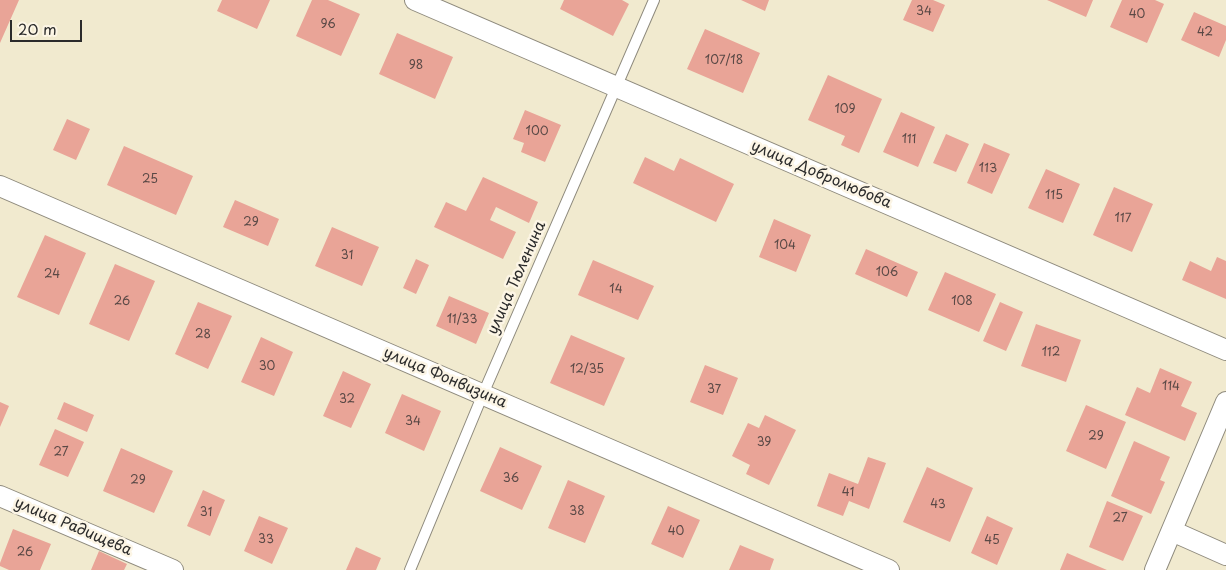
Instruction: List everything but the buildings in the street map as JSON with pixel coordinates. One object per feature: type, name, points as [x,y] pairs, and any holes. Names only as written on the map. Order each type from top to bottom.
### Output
[{"type":"street","name":"улица Добролюбова","points":[[415,0],[1226,350]]},
{"type":"street","name":"улица Фонвизина","points":[[0,186],[889,570]]},
{"type":"street","points":[[1155,570],[1226,402]]},
{"type":"street","name":"улица Радищева","points":[[0,496],[173,570]]},
{"type":"street","points":[[1172,531],[1226,556]]},
{"type":"lane","name":"улица Тюленина","points":[[410,570],[483,394],[654,0]]}]
